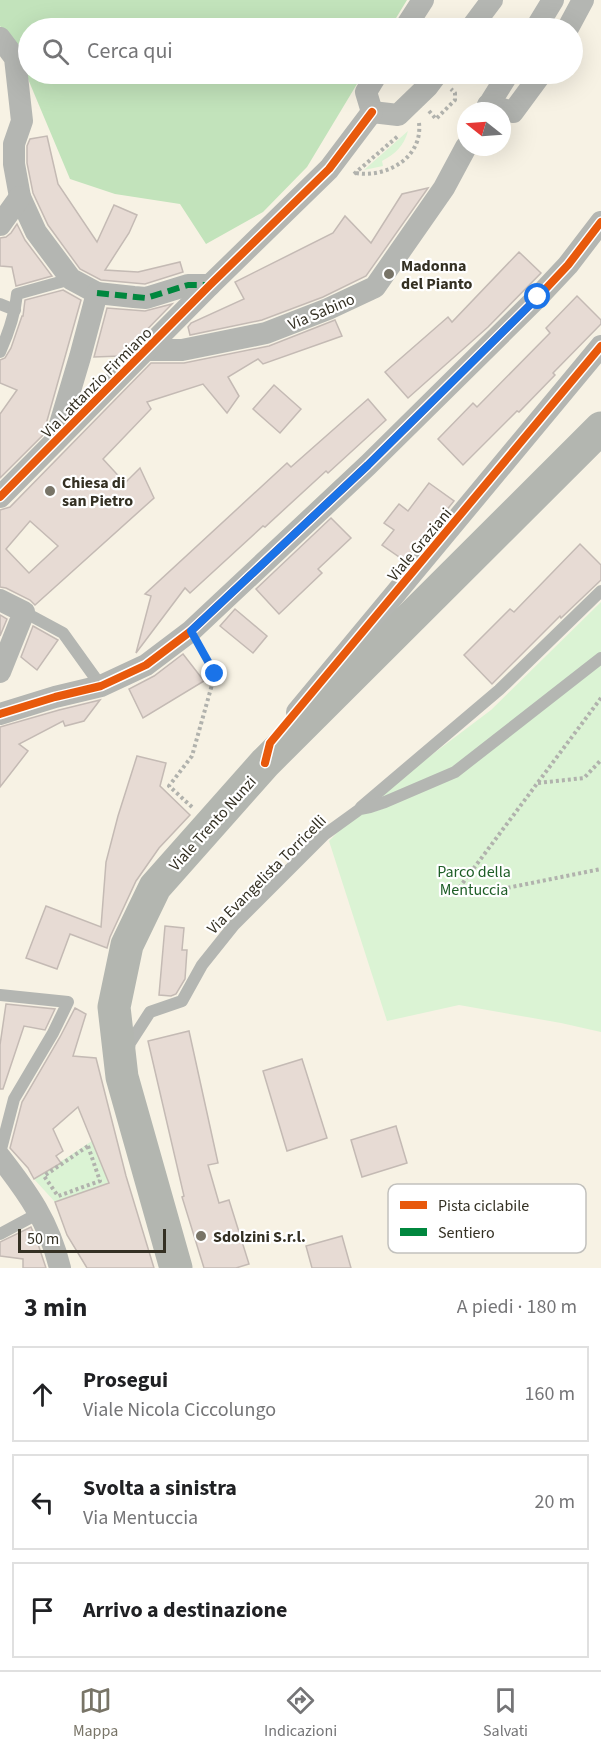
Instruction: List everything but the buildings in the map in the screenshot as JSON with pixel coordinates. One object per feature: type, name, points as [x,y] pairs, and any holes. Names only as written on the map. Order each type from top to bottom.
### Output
[{"type":"main road","name":"Viale Trento Nunzi","points":[[176,1268],[122,1077],[114,1007],[128,945],[155,887],[265,763],[601,428]]},
{"type":"street","points":[[411,18],[423,0]]},
{"type":"street","points":[[478,18],[492,0]]},
{"type":"street","points":[[542,18],[553,0]]},
{"type":"street","points":[[573,18],[583,0]]},
{"type":"street","points":[[0,38],[15,58],[22,121],[14,144],[7,152],[14,164],[20,197],[36,232],[71,279],[97,292],[146,297],[188,285],[210,285]]},
{"type":"street","points":[[371,84],[366,92],[372,112],[398,115],[428,86],[433,84]]},
{"type":"street","points":[[491,102],[502,84]]},
{"type":"street","points":[[511,112],[534,84]]},
{"type":"street","name":"Via Lattanzio Firmiano","points":[[0,497],[210,285],[329,169],[372,112]]},
{"type":"street","name":"Via Sabino","points":[[147,350],[182,350],[266,333],[328,309],[375,287],[444,188],[461,156]]},
{"type":"street","points":[[0,225],[20,197]]},
{"type":"street","points":[[0,714],[101,686],[146,666],[191,631],[368,465],[521,314],[568,265],[601,222]]},
{"type":"street","points":[[54,444],[97,292]]},
{"type":"street","name":"Viale Graziani","points":[[265,763],[270,743],[601,346]]},
{"type":"street","points":[[0,600],[24,612],[0,672]]},
{"type":"street","points":[[0,1155],[28,1192],[48,1229],[60,1268]]},
{"type":"lane","points":[[0,352],[5,328],[15,310],[17,294],[71,279]]},
{"type":"lane","points":[[0,304],[15,310]]},
{"type":"lane","name":"Via Evangelista Torricelli","points":[[122,1077],[130,1043],[150,1012],[183,1002],[202,965],[234,925],[324,835],[360,809],[499,690],[601,591]]},
{"type":"lane","points":[[24,612],[63,633],[101,686]]},
{"type":"lane","name":"Via Evangelista Torricelli","points":[[360,809],[385,802],[455,772],[601,658]]},
{"type":"lane","points":[[0,995],[68,1002],[53,1033],[14,1099],[0,1155]]},
{"type":"lane","points":[[0,1234],[39,1213]]},
{"type":"path","points":[[429,111],[436,118],[455,100],[454,93],[446,84]]},
{"type":"path","points":[[354,173],[368,175],[380,173],[398,165],[415,146],[420,132],[419,119]]},
{"type":"path","points":[[191,631],[215,674],[192,756],[169,786],[210,824]]},
{"type":"path","points":[[601,698],[459,888],[466,893],[477,894],[601,869]]},
{"type":"path","points":[[537,783],[584,778],[601,759]]},
{"type":"path","points":[[88,1146],[100,1181],[58,1196],[44,1176],[88,1146]]},
{"type":"green space","points":[[0,0],[407,0],[396,18],[18,18],[18,55],[0,26]]},
{"type":"green space","points":[[30,84],[357,84],[307,167],[263,212],[206,244],[180,204],[115,194],[70,179]]},
{"type":"green space","points":[[408,131],[398,149],[382,161],[383,166],[364,170]]},
{"type":"green space","name":"Parco della Mentuccia","points":[[601,602],[601,1032],[459,1005],[387,1021],[329,841],[360,809],[491,710]]},
{"type":"green space","points":[[92,1141],[109,1183],[55,1202],[34,1179]]},
{"type":"marked path","points":[[97,293],[146,298],[188,285],[210,285]]},
{"type":"cycle path","points":[[0,497],[210,285],[329,169],[372,112]]},
{"type":"cycle path","points":[[0,714],[101,686],[146,665],[191,631],[368,465],[538,297],[568,265],[601,222]]},
{"type":"cycle path","points":[[265,763],[270,743],[601,346]]},
{"type":"place","name":"Madonna del Pianto","points":[[389,274]]},
{"type":"place","name":"Chiesa di san Pietro","points":[[50,491]]},
{"type":"place","name":"Sdolzini S.r.l.","points":[[201,1236]]},
{"type":"route","points":[[215,674],[191,631],[368,465],[538,297]]}]
